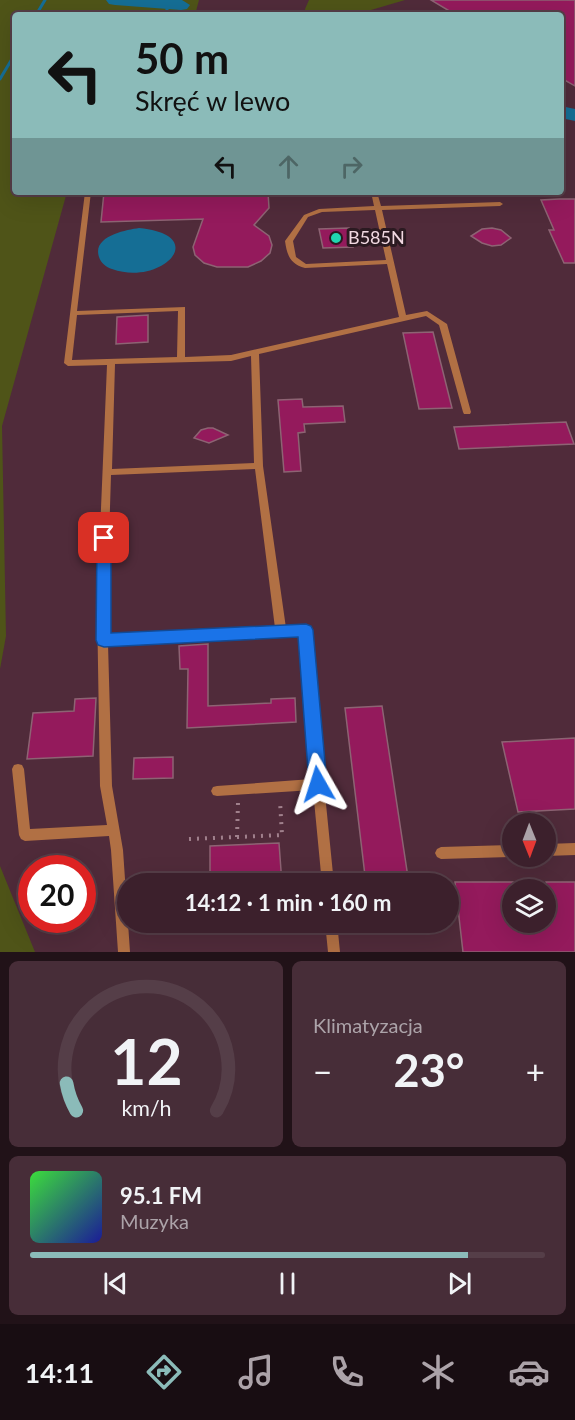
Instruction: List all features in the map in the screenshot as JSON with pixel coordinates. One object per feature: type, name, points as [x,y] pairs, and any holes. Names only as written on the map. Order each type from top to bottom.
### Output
[{"type":"lane","points":[[88,195],[68,363],[231,358],[427,313],[443,324],[467,412]]},
{"type":"lane","points":[[375,195],[403,317]]},
{"type":"lane","points":[[390,262],[305,266],[295,263],[291,258],[288,241],[306,216],[321,210],[500,204]]},
{"type":"lane","points":[[73,313],[182,309],[181,360]]},
{"type":"lane","points":[[255,354],[259,466],[281,632]]},
{"type":"lane","points":[[111,362],[102,604],[106,786],[117,850],[124,952]]},
{"type":"lane","points":[[106,472],[259,466]]},
{"type":"lane","points":[[104,640],[306,630],[327,873]]},
{"type":"lane","points":[[18,769],[25,835],[114,830]]},
{"type":"lane","points":[[217,791],[318,784]]},
{"type":"lane","points":[[556,850],[575,849]]},
{"type":"lane","points":[[441,853],[502,851]]},
{"type":"lane","points":[[332,933],[334,952]]},
{"type":"path","points":[[189,839],[282,835],[280,787]]},
{"type":"path","points":[[237,837],[238,790]]},
{"type":"green space","points":[[0,0],[199,0],[196,12],[12,12],[12,195],[66,195],[2,426],[6,636],[0,669]]},
{"type":"green space","points":[[309,0],[405,0],[364,12],[306,12]]},
{"type":"green space","points":[[0,866],[18,910],[18,933],[27,933],[35,952],[0,952]]},
{"type":"water","points":[[139,228],[161,233],[172,240],[175,249],[171,258],[161,266],[130,273],[112,269],[102,263],[98,250],[105,239]]},
{"type":"building","points":[[431,0],[575,0],[575,86],[564,80],[564,12],[451,12]]},
{"type":"building","points":[[104,195],[268,195],[269,208],[254,225],[269,236],[272,245],[270,253],[261,261],[248,267],[217,267],[204,263],[195,255],[193,247],[203,219],[101,222]]},
{"type":"building","points":[[575,199],[575,263],[564,263],[549,230],[554,230],[541,200]]},
{"type":"building","name":"B585N","points":[[349,228],[353,247],[323,248],[319,229]]},
{"type":"building","points":[[482,229],[501,230],[511,238],[501,245],[492,246],[471,236]]},
{"type":"building","points":[[148,315],[148,342],[116,344],[117,317]]},
{"type":"building","points":[[433,332],[452,408],[419,409],[403,333]]},
{"type":"building","points":[[302,399],[303,407],[343,406],[345,422],[304,424],[305,432],[298,433],[301,471],[284,472],[278,400]]},
{"type":"building","points":[[566,422],[574,444],[459,449],[454,427]]},
{"type":"building","points":[[208,428],[228,435],[209,443],[194,438],[201,430]]},
{"type":"building","points":[[208,644],[208,706],[271,703],[271,699],[295,698],[296,722],[187,728],[188,669],[180,669],[179,646]]},
{"type":"building","points":[[96,698],[93,756],[27,759],[33,713],[74,711],[75,699]]},
{"type":"building","points":[[382,706],[407,873],[365,873],[345,708]]},
{"type":"building","points":[[575,738],[575,809],[518,812],[502,742]]},
{"type":"building","points":[[173,757],[173,778],[133,779],[134,758]]},
{"type":"building","points":[[279,843],[281,873],[210,873],[210,846]]},
{"type":"building","points":[[459,882],[502,882],[502,933],[556,933],[556,882],[575,882],[575,952],[463,952],[459,917]]},
{"type":"waterway","points":[[38,12],[45,0]]},
{"type":"waterway","points":[[115,0],[181,5]]},
{"type":"waterway","points":[[166,12],[169,4]]},
{"type":"waterway","points":[[0,79],[12,59]]},
{"type":"waterway","points":[[564,113],[575,115]]},
{"type":"place","name":"B585N","points":[[336,238]]},
{"type":"route","points":[[104,538],[102,604],[104,640],[306,630],[318,784]]}]
